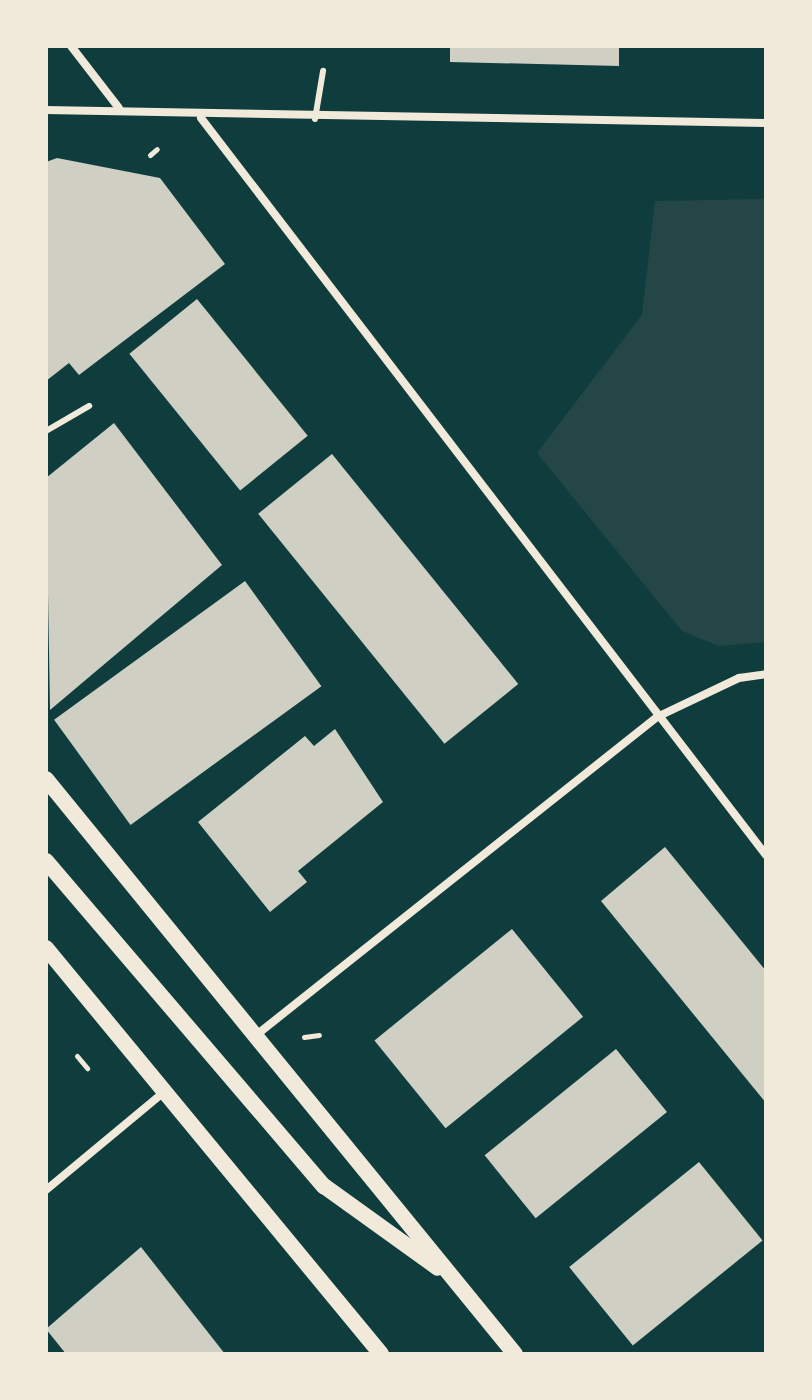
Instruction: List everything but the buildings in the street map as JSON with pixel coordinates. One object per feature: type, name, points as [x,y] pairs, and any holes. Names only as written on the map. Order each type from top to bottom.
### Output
[{"type":"main road","points":[[46,779],[515,1354]]},
{"type":"main road","points":[[46,861],[324,1186],[456,1280]]},
{"type":"main road","points":[[46,948],[381,1354]]},
{"type":"street","points":[[71,46],[119,108]]},
{"type":"street","points":[[46,110],[119,108],[201,118],[766,123]]},
{"type":"street","points":[[201,118],[657,717],[766,855]]},
{"type":"street","points":[[255,1036],[657,717],[739,678],[766,674]]},
{"type":"street","points":[[46,1190],[164,1092]]},
{"type":"lane","points":[[315,119],[323,71]]},
{"type":"lane","points":[[46,431],[89,406]]},
{"type":"path","points":[[150,155],[157,149]]},
{"type":"path","points":[[303,1037],[319,1035]]},
{"type":"path","points":[[77,1056],[87,1068]]},
{"type":"shaded area","points":[[766,199],[766,642],[719,646],[682,631],[537,453],[642,315],[655,201]]}]
